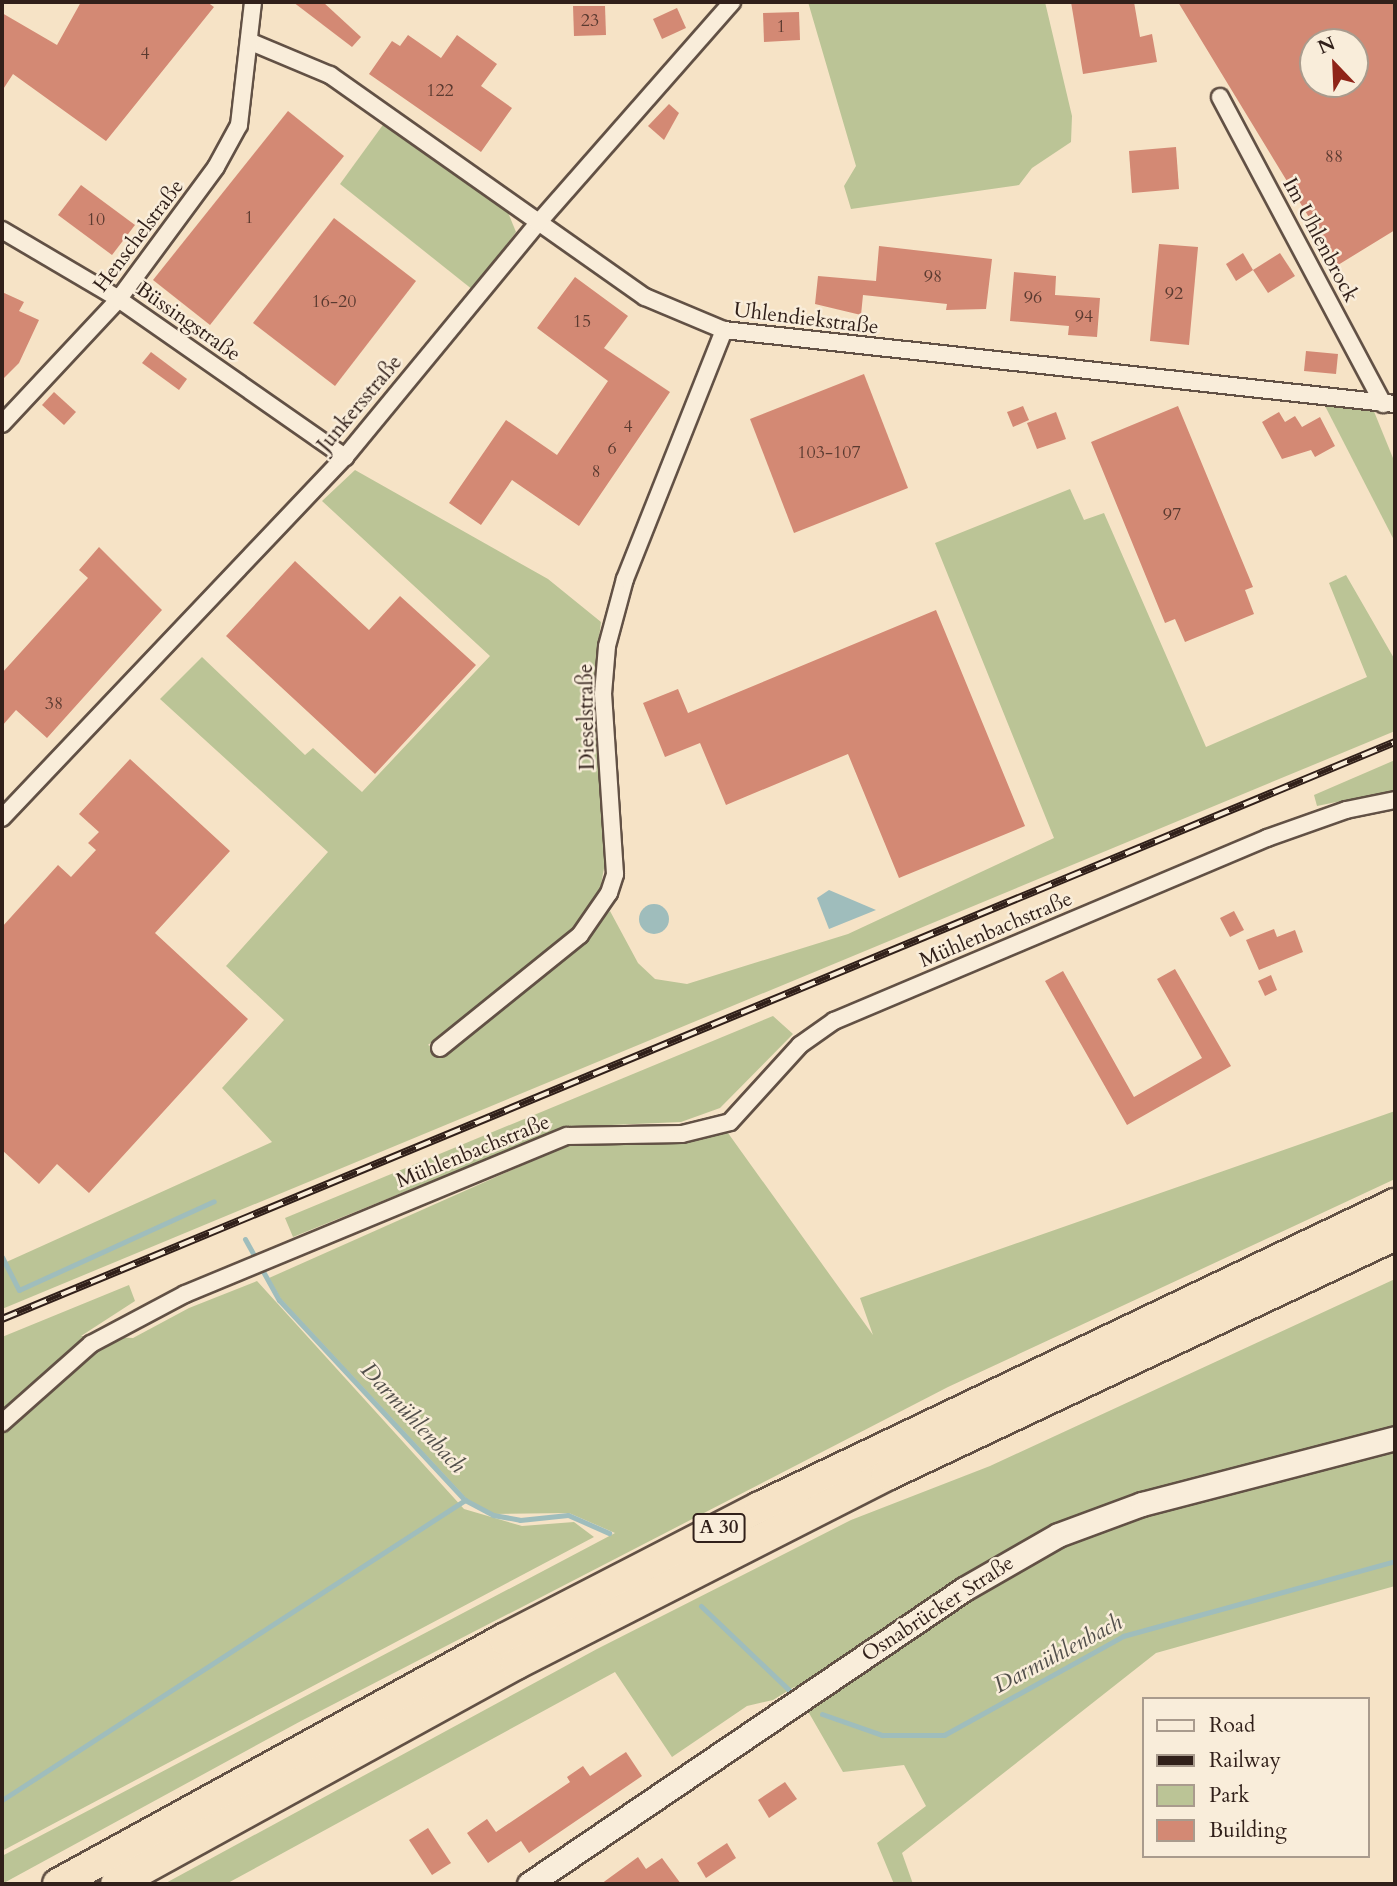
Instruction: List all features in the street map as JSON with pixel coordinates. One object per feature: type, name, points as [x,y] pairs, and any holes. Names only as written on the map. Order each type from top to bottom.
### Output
[{"type":"highway","name":"A 30","points":[[58,1884],[444,1671],[761,1507],[961,1407],[1395,1204]]},
{"type":"highway","name":"A 30","points":[[116,1884],[516,1664],[887,1475],[1395,1235]]},
{"type":"main road","name":"Osnabrücker Straße","points":[[529,1884],[991,1571],[1058,1535],[1142,1504],[1395,1438]]},
{"type":"street","name":"Henschelstraße","points":[[2,424],[118,300],[216,167],[239,125],[251,42],[253,2]]},
{"type":"street","name":"Junkersstraße","points":[[2,818],[345,457],[538,223],[732,2]]},
{"type":"street","name":"Uhlendiekstraße","points":[[251,42],[330,75],[645,297],[724,330],[1389,404]]},
{"type":"street","name":"Im Uhlenbrock","points":[[1220,97],[1389,404]]},
{"type":"street","name":"Büssingstraße","points":[[2,230],[118,300],[345,457]]},
{"type":"street","name":"Dieselstraße","points":[[440,1048],[580,935],[609,893],[615,874],[603,694],[607,646],[625,579],[724,330]]},
{"type":"street","name":"Mühlenbachstraße","points":[[2,1423],[91,1344],[244,1268],[567,1136],[682,1133],[730,1122],[800,1045],[834,1021],[1267,838],[1346,810],[1395,800]]},
{"type":"green space","points":[[808,2],[1045,2],[1072,116],[1071,142],[1032,168],[1019,185],[851,209],[844,186],[856,166]]},
{"type":"green space","points":[[385,122],[507,210],[516,232],[473,290],[340,184]]},
{"type":"green space","points":[[1324,404],[1373,409],[1395,463],[1395,542]]},
{"type":"green space","points":[[355,470],[548,579],[601,622],[594,679],[607,852],[600,890],[572,933],[428,1045],[443,1052],[582,939],[610,911],[638,963],[655,979],[687,984],[848,934],[1054,838],[935,543],[1070,489],[1084,520],[1104,513],[1206,747],[1367,677],[1329,583],[1346,575],[1395,660],[1395,731],[2,1309],[2,1264],[272,1142],[222,1088],[284,1020],[226,966],[328,852],[160,699],[202,657],[305,755],[313,748],[362,792],[490,656],[322,501]]},
{"type":"green space","points":[[1395,760],[1395,790],[1317,806],[1314,795]]},
{"type":"green space","points":[[773,1016],[793,1034],[720,1108],[681,1122],[565,1127],[293,1237],[285,1218]]},
{"type":"green space","points":[[1395,1111],[1395,1179],[948,1387],[301,1721],[2,1884],[2,1856],[615,1533],[569,1513],[493,1514],[467,1499],[281,1299],[269,1278],[568,1145],[684,1141],[728,1133],[873,1335],[860,1298]]},
{"type":"green space","points":[[1395,1279],[1395,1586],[1156,1653],[902,1853],[913,1884],[894,1884],[877,1843],[926,1806],[904,1765],[843,1772],[794,1687],[773,1700],[747,1706],[672,1757],[615,1672],[226,1884],[164,1884],[597,1649],[851,1520],[990,1466]]},
{"type":"green space","points":[[257,1281],[464,1509],[522,1526],[574,1522],[594,1537],[2,1851],[2,1337],[129,1285],[135,1301],[81,1336],[133,1338],[189,1308]]},
{"type":"water","points":[[829,890],[876,910],[829,929],[817,898]]},
{"type":"water","points":[[654,904],[665,908],[669,919],[665,930],[654,934],[643,930],[639,919],[643,908]]},
{"type":"building","points":[[81,2],[207,2],[214,7],[106,141],[13,74],[2,91],[2,13],[57,45]]},
{"type":"building","points":[[293,2],[323,2],[361,37],[352,47]]},
{"type":"building","points":[[1071,2],[1134,2],[1140,37],[1152,34],[1157,62],[1083,74]]},
{"type":"building","points":[[1178,2],[1395,2],[1395,230],[1338,265]]},
{"type":"building","points":[[573,6],[605,6],[606,35],[574,36]]},
{"type":"building","points":[[677,8],[686,28],[662,39],[653,19]]},
{"type":"building","points":[[799,12],[800,40],[764,42],[763,13]]},
{"type":"building","points":[[408,35],[441,58],[457,35],[497,64],[481,86],[512,108],[481,152],[369,74],[392,41],[400,46]]},
{"type":"building","points":[[669,104],[679,113],[664,140],[648,126]]},
{"type":"building","points":[[288,111],[344,156],[210,325],[153,280]]},
{"type":"building","points":[[1176,147],[1179,189],[1132,193],[1129,151]]},
{"type":"building","points":[[81,185],[135,225],[112,255],[58,215]]},
{"type":"building","points":[[334,218],[416,281],[335,386],[253,323]]},
{"type":"building","points":[[1159,244],[1198,247],[1189,345],[1150,341]]},
{"type":"building","points":[[879,246],[992,259],[986,309],[946,310],[947,304],[863,295],[861,315],[815,304],[818,276],[876,281]]},
{"type":"building","points":[[1243,253],[1253,270],[1236,281],[1226,264]]},
{"type":"building","points":[[1280,253],[1295,276],[1268,293],[1253,270]]},
{"type":"building","points":[[1014,272],[1056,276],[1055,295],[1100,298],[1097,337],[1068,335],[1069,326],[1010,321]]},
{"type":"building","points":[[575,277],[628,316],[604,348],[670,392],[579,526],[512,480],[481,525],[449,503],[506,420],[557,455],[608,381],[537,328]]},
{"type":"building","points":[[2,292],[24,302],[19,311],[39,320],[19,363],[2,380]]},
{"type":"building","points":[[1306,351],[1338,354],[1336,374],[1304,371]]},
{"type":"building","points":[[151,352],[187,379],[179,390],[142,363]]},
{"type":"building","points":[[864,374],[908,488],[794,533],[750,419]]},
{"type":"building","points":[[54,392],[76,412],[64,425],[42,405]]},
{"type":"building","points":[[1023,406],[1029,420],[1013,427],[1007,412]]},
{"type":"building","points":[[1178,406],[1253,587],[1245,590],[1254,614],[1185,642],[1175,619],[1165,623],[1091,442]]},
{"type":"building","points":[[1056,412],[1066,439],[1037,449],[1027,423]]},
{"type":"building","points":[[1279,412],[1285,422],[1295,416],[1302,427],[1320,417],[1335,446],[1315,457],[1311,450],[1282,459],[1262,422]]},
{"type":"building","points":[[99,547],[162,610],[47,738],[16,710],[2,726],[2,673],[88,578],[79,570]]},
{"type":"building","points":[[295,561],[369,630],[400,596],[476,665],[375,774],[226,636]]},
{"type":"building","points":[[936,610],[1025,826],[899,878],[848,754],[726,805],[700,743],[665,757],[643,703],[678,689],[688,713]]},
{"type":"building","points":[[130,759],[230,851],[155,933],[248,1019],[89,1193],[57,1164],[39,1184],[2,1150],[2,927],[58,865],[71,877],[96,850],[88,843],[99,832],[79,814]]},
{"type":"building","points":[[1234,911],[1244,930],[1230,937],[1220,918]]},
{"type":"building","points":[[1274,929],[1277,937],[1295,930],[1303,952],[1259,970],[1246,940]]},
{"type":"building","points":[[1175,969],[1231,1066],[1127,1125],[1045,981],[1063,971],[1134,1097],[1202,1058],[1157,979]]},
{"type":"building","points":[[1271,975],[1277,990],[1265,996],[1258,981]]},
{"type":"building","points":[[626,1752],[642,1776],[529,1853],[521,1841],[488,1863],[467,1833],[487,1819],[496,1832],[570,1782],[567,1777],[583,1766],[590,1776]]},
{"type":"building","points":[[785,1782],[797,1799],[769,1818],[758,1800]]},
{"type":"building","points":[[428,1828],[451,1863],[432,1875],[409,1840]]},
{"type":"building","points":[[727,1843],[736,1858],[706,1878],[697,1863]]},
{"type":"building","points":[[638,1857],[646,1869],[662,1858],[681,1884],[601,1884]]},
{"type":"waterway","name":"Darmühlenbach","points":[[2,1257],[19,1290],[214,1201]]},
{"type":"waterway","name":"Darmühlenbach","points":[[245,1239],[279,1300],[465,1500],[493,1515],[520,1520],[568,1515],[609,1533]]},
{"type":"waterway","points":[[2,1800],[465,1500]]},
{"type":"waterway","name":"Darmühlenbach","points":[[822,1714],[882,1735],[944,1735],[1123,1636],[1395,1561]]},
{"type":"waterway","name":"Darmühlenbach","points":[[701,1606],[791,1692]]},
{"type":"railway","points":[[2,1319],[1395,742]]}]
